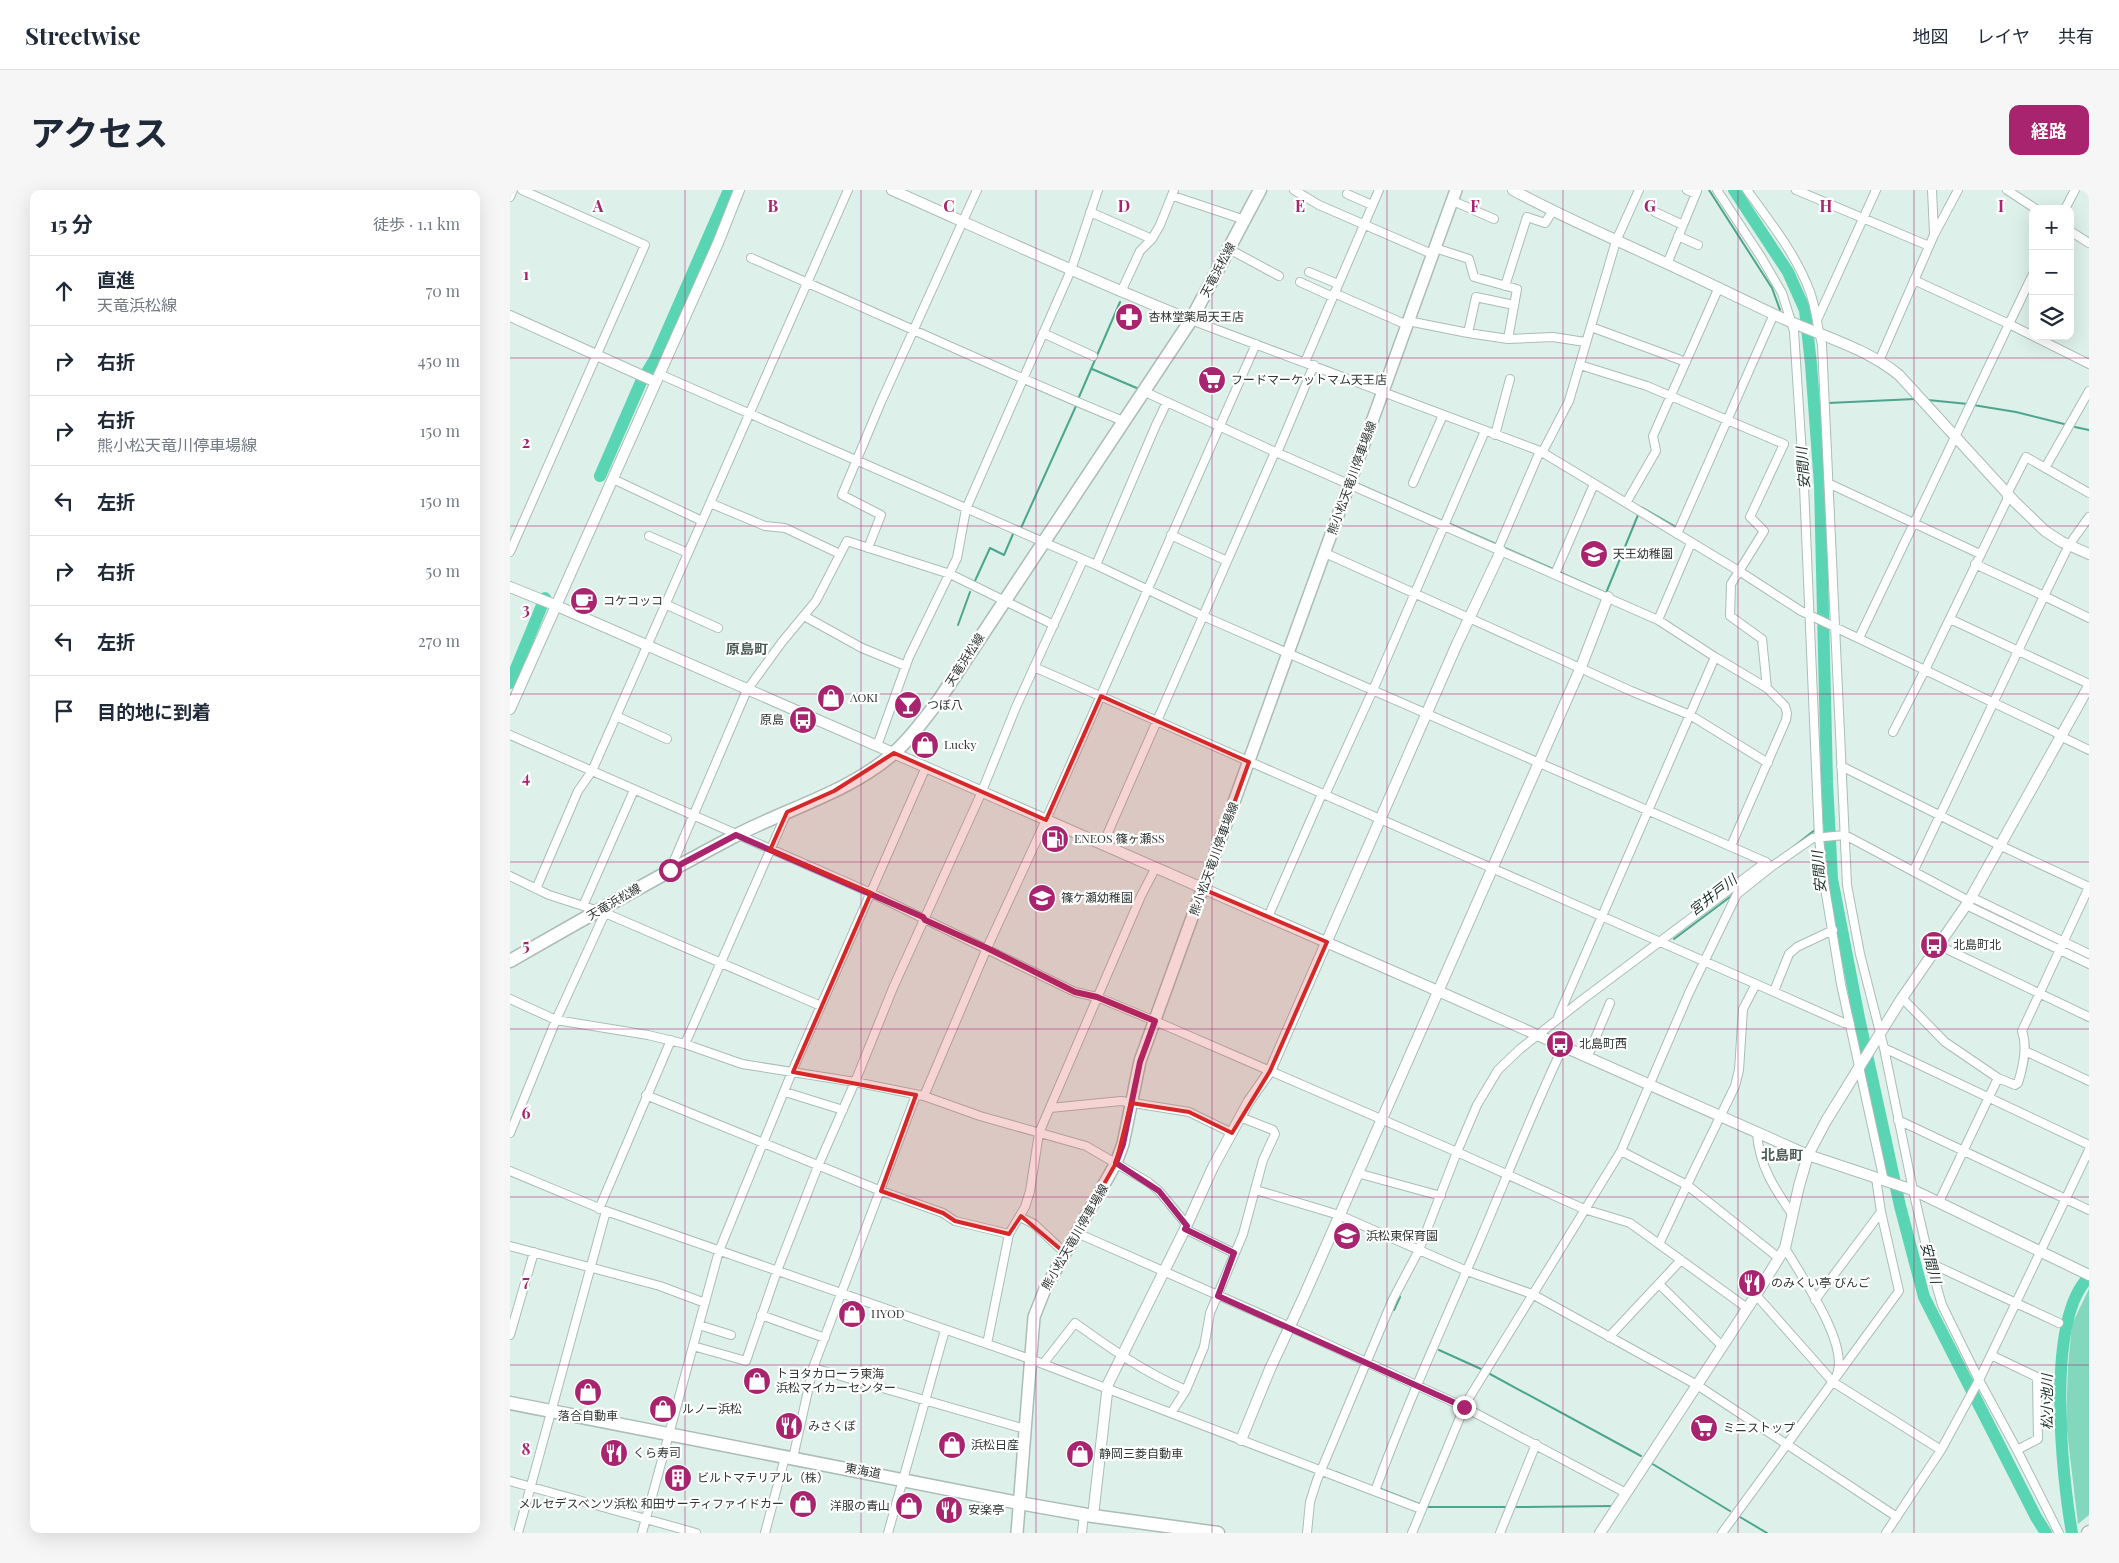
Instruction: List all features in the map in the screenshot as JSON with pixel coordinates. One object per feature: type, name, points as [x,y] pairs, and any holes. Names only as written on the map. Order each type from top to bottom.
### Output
[{"type":"main road","name":"天竜浜松線","points":[[510,961],[601,912],[670,870],[736,835],[834,791],[865,774],[894,753],[920,726],[939,700],[1191,320],[1260,190]]},
{"type":"main road","name":"熊小松天竜川停車場線","points":[[1016,1533],[1030,1359],[1038,1304],[1116,1163],[1140,1062],[1454,195]]},
{"type":"main road","name":"東海道","points":[[510,1403],[1019,1503],[1184,1531],[1218,1533]]},
{"type":"street","points":[[510,197],[513,190]]},
{"type":"street","points":[[510,552],[646,245],[522,190]]},
{"type":"street","points":[[511,706],[548,603],[613,480],[651,377],[718,243],[739,190]]},
{"type":"street","points":[[536,889],[578,791],[592,771],[648,646],[748,414],[848,190]]},
{"type":"street","points":[[892,190],[1071,270],[1191,320],[1541,452],[1810,615],[2056,732],[2060,736],[2089,750]]},
{"type":"street","points":[[868,548],[880,514],[842,495],[881,402],[977,190]]},
{"type":"street","points":[[877,746],[906,666],[957,558],[966,509],[1071,270],[1098,190]]},
{"type":"street","points":[[1294,190],[1319,205],[1363,225],[1433,251],[1469,260],[1474,277],[1517,289],[1508,339]]},
{"type":"street","points":[[1305,362],[1379,190]]},
{"type":"street","points":[[1513,190],[1552,212],[1879,361],[1899,375],[2007,494],[2045,531],[2089,554]]},
{"type":"street","points":[[1082,1533],[1088,1515],[1108,1389],[1122,1356],[1240,1117],[1270,1071],[1500,550],[1541,452],[1569,402],[1616,241],[1638,190]]},
{"type":"street","points":[[1667,264],[1697,193],[1687,190]]},
{"type":"street","points":[[1717,190],[1782,293],[1795,342],[1820,838],[1824,882],[1841,984],[1861,1067],[1882,1180],[1881,1212],[1899,1291],[1785,1444],[1722,1533]]},
{"type":"street","points":[[1747,190],[1787,247],[1802,273],[1810,293],[1824,356],[1847,886],[1860,954],[1879,1036],[1884,1048],[1912,1190],[1942,1305],[1979,1381],[2059,1533]]},
{"type":"street","points":[[1796,190],[1929,246]]},
{"type":"street","points":[[1819,333],[1817,319],[1876,190]]},
{"type":"street","points":[[1932,190],[1934,235]]},
{"type":"street","points":[[1879,361],[1934,235],[1958,190]]},
{"type":"street","points":[[2067,205],[2075,190]]},
{"type":"street","points":[[2009,191],[2030,205]]},
{"type":"street","points":[[1122,292],[1137,256],[1152,239],[1173,193],[1245,220]]},
{"type":"street","points":[[1347,194],[1372,205]]},
{"type":"street","points":[[1454,195],[1494,219]]},
{"type":"street","points":[[1090,212],[1152,239]]},
{"type":"street","points":[[1505,286],[1527,217],[1545,223],[1552,212]]},
{"type":"street","points":[[1655,212],[1683,225]]},
{"type":"street","points":[[2074,234],[2089,243]]},
{"type":"street","points":[[1678,236],[1698,245]]},
{"type":"street","points":[[1229,249],[1279,276]]},
{"type":"street","points":[[752,258],[915,330],[1022,380],[1123,421]]},
{"type":"street","points":[[1309,272],[1338,284]]},
{"type":"street","points":[[1914,280],[2029,334]]},
{"type":"street","points":[[1300,282],[1407,323],[1508,339],[1530,336],[1553,337],[1585,342]]},
{"type":"street","points":[[1859,638],[2029,282]]},
{"type":"street","points":[[1626,503],[1656,451],[1653,436],[1719,287]]},
{"type":"street","points":[[1468,333],[1476,297],[1514,305]]},
{"type":"street","points":[[1677,534],[1774,314]]},
{"type":"street","points":[[510,316],[598,356],[748,414],[1096,565],[1204,616],[1731,846],[1769,865]]},
{"type":"street","points":[[1591,327],[1686,362]]},
{"type":"street","points":[[1043,333],[1093,356]]},
{"type":"street","points":[[2041,340],[2089,364]]},
{"type":"street","points":[[765,1533],[789,1458],[813,1368],[920,1095],[1046,820],[1170,535],[1256,344]]},
{"type":"street","points":[[1580,364],[1647,386],[1784,444],[1750,517],[1764,531],[1731,584],[1730,616],[1762,638],[1767,688]]},
{"type":"street","points":[[1103,844],[1314,365]]},
{"type":"street","points":[[1495,435],[1510,379]]},
{"type":"street","points":[[1143,391],[1276,452],[1658,620],[1767,688],[1786,706],[1787,713],[1782,730],[1731,846]]},
{"type":"street","points":[[2045,468],[2089,391]]},
{"type":"street","points":[[1096,565],[1156,425],[1168,402]]},
{"type":"street","points":[[1413,483],[1444,415]]},
{"type":"street","points":[[1268,917],[1323,794],[1373,690],[1485,431]]},
{"type":"street","points":[[1893,732],[1926,670],[2026,457],[2089,493]]},
{"type":"street","points":[[613,480],[702,521]]},
{"type":"street","points":[[1555,574],[1594,484]]},
{"type":"street","points":[[1830,484],[1980,554]]},
{"type":"street","points":[[710,502],[765,526],[785,528],[840,554]]},
{"type":"street","points":[[1914,870],[2069,545],[2089,517]]},
{"type":"street","points":[[1170,535],[1227,561]]},
{"type":"street","points":[[649,536],[688,553]]},
{"type":"street","points":[[670,870],[747,690],[782,642],[816,601],[848,541],[950,574],[1003,602],[1054,625]]},
{"type":"street","points":[[1658,620],[1691,543]]},
{"type":"street","points":[[1325,553],[1690,716],[1768,763]]},
{"type":"street","points":[[693,1346],[746,1361],[761,1315],[818,1166],[893,988],[925,920],[1034,667],[1083,560]]},
{"type":"street","points":[[1975,564],[2089,618]]},
{"type":"street","points":[[510,588],[648,646],[1328,942],[1536,1036],[1808,1155],[1912,1190],[2088,1274]]},
{"type":"street","points":[[1241,1440],[1270,1369],[1581,667],[1608,597]]},
{"type":"street","points":[[665,604],[718,628]]},
{"type":"street","points":[[804,616],[862,648],[906,666]]},
{"type":"street","points":[[1600,1533],[1785,1248],[1808,1155],[1826,1121],[1902,998],[1969,901],[2089,685],[1950,619]]},
{"type":"street","points":[[1557,1020],[1715,657]]},
{"type":"street","points":[[1034,667],[1663,944],[1850,1024]]},
{"type":"street","points":[[616,716],[667,739]]},
{"type":"street","points":[[510,735],[871,893],[1075,992],[1097,997],[1155,1021],[1584,1209],[1630,1223],[1747,1308]]},
{"type":"street","points":[[1841,766],[1999,845],[2089,887],[2038,993],[2022,1031],[2025,1039],[2025,1051],[2018,1083],[2015,1085],[1998,1078],[1945,1042],[1902,998]]},
{"type":"street","points":[[642,1533],[667,1434],[720,1251],[784,1092],[926,767]]},
{"type":"street","points":[[583,906],[634,790]]},
{"type":"street","points":[[685,1044],[787,812]]},
{"type":"street","points":[[1307,1533],[1310,1502],[1322,1471],[1393,1299],[1419,1250],[1457,1152],[1488,1084],[1508,1060],[1536,1036],[1769,865],[1813,838],[1844,835],[1914,870],[2059,950],[2089,964]]},
{"type":"street","points":[[1412,1533],[1464,1407],[1621,1151],[1737,894],[1769,865]]},
{"type":"street","points":[[987,1344],[1009,1234],[1020,1217],[1030,1191],[1039,1133],[1097,997],[1156,867]]},
{"type":"street","points":[[510,876],[536,889],[601,912],[821,1006]]},
{"type":"street","points":[[1969,901],[2089,954]]},
{"type":"street","points":[[510,1133],[601,912]]},
{"type":"street","points":[[1774,991],[1789,954],[1797,947],[1833,930]]},
{"type":"street","points":[[1938,945],[2089,1017]]},
{"type":"street","points":[[1659,1244],[1735,1086],[1739,1070],[1743,1009],[1756,984]]},
{"type":"street","points":[[510,999],[556,1020],[671,1040],[742,1064],[855,1082],[920,1095],[980,1116],[1086,1146],[1159,1191],[1186,1227],[1234,1253]]},
{"type":"street","points":[[1588,1058],[1610,1004]]},
{"type":"street","points":[[518,1533],[591,1267],[602,1210],[646,1095],[671,1040]]},
{"type":"street","points":[[1375,1491],[1416,1385],[1508,1175],[1533,1110],[1563,1047]]},
{"type":"street","points":[[1884,1048],[2089,1145]]},
{"type":"street","points":[[2025,1051],[2089,1081]]},
{"type":"street","points":[[1939,1202],[1998,1078]]},
{"type":"street","points":[[784,1092],[843,1110]]},
{"type":"street","points":[[646,1095],[881,1192],[943,1213],[955,1221],[1009,1234]]},
{"type":"street","points":[[1050,1108],[1121,1101],[1189,1112],[1232,1133]]},
{"type":"street","points":[[1171,1413],[1186,1390],[1204,1347],[1210,1313],[1243,1234],[1263,1160],[1274,1134],[1274,1130],[1240,1117]]},
{"type":"street","points":[[1898,1120],[2089,1210]]},
{"type":"street","points":[[1757,1133],[1758,1149],[1765,1171],[1777,1193],[1792,1214]]},
{"type":"street","points":[[1886,1533],[1941,1450],[1979,1381],[2089,1150]]},
{"type":"street","points":[[1621,1151],[1687,1185],[1779,1258]]},
{"type":"street","points":[[510,1171],[602,1210],[1030,1359],[1421,1509]]},
{"type":"street","points":[[1357,1173],[1441,1196]]},
{"type":"street","points":[[1256,1190],[1339,1215],[1467,1271],[1532,1294],[1697,1386],[1896,1517]]},
{"type":"street","points":[[1815,1300],[1881,1212]]},
{"type":"street","points":[[1020,1217],[1034,1224],[1065,1253]]},
{"type":"street","points":[[1077,1233],[1290,1327],[1464,1407],[1626,1493]]},
{"type":"street","points":[[510,1246],[660,1286],[705,1303]]},
{"type":"street","points":[[1785,1248],[1832,1330],[1840,1356],[1838,1370],[1833,1382]]},
{"type":"street","points":[[510,1335],[534,1252]]},
{"type":"street","points":[[1609,1337],[1681,1260]]},
{"type":"street","points":[[1930,1263],[2059,1323]]},
{"type":"street","points":[[1659,1284],[1722,1346]]},
{"type":"street","points":[[1756,1295],[1833,1382],[1941,1450]]},
{"type":"street","points":[[761,1315],[825,1338]]},
{"type":"street","points":[[1043,1364],[1075,1323],[1122,1356],[1165,1381],[1186,1390]]},
{"type":"street","points":[[699,1325],[731,1335]]},
{"type":"street","points":[[888,1533],[945,1330]]},
{"type":"street","points":[[1991,1355],[2037,1377],[2038,1439],[2017,1450]]},
{"type":"street","points":[[813,1368],[1024,1429]]},
{"type":"street","points":[[1500,1533],[1536,1444]]},
{"type":"street","points":[[510,1482],[696,1533]]},
{"type":"highlighted area","points":[[1101,696],[1249,762],[1203,889],[1327,942],[1270,1071],[1232,1133],[1189,1112],[1131,1103],[1116,1163],[1065,1253],[1021,1216],[1009,1234],[955,1221],[943,1213],[881,1191],[916,1095],[793,1072],[871,893],[770,850],[787,812],[834,791],[894,753],[1046,820]]},
{"type":"green space","points":[[2089,1289],[2089,1515],[2078,1524],[2066,1423],[2068,1367],[2072,1324]]},
{"type":"waterway","points":[[600,476],[641,382],[655,359],[729,190]]},
{"type":"waterway","points":[[1709,190],[1772,288],[1780,310]]},
{"type":"waterway","name":"安間川","points":[[1734,190],[1788,272],[1805,310],[1820,485],[1827,782],[1832,879],[1859,1018],[1900,1206],[1924,1297],[2036,1517],[2046,1533]]},
{"type":"waterway","points":[[1079,397],[1120,302]]},
{"type":"waterway","points":[[1092,369],[1139,389]]},
{"type":"waterway","points":[[1828,403],[1915,399]]},
{"type":"waterway","points":[[1928,400],[1968,404]]},
{"type":"waterway","name":"安間川","points":[[1814,404],[1822,404]]},
{"type":"waterway","points":[[1973,405],[2016,412],[2064,424]]},
{"type":"waterway","points":[[1021,528],[1076,406]]},
{"type":"waterway","points":[[2075,427],[2089,430]]},
{"type":"waterway","points":[[1356,483],[1442,521]]},
{"type":"waterway","points":[[1641,507],[1676,527]]},
{"type":"waterway","points":[[1559,572],[1606,593],[1638,515]]},
{"type":"waterway","points":[[1448,523],[1496,544]]},
{"type":"waterway","points":[[974,583],[990,548],[1004,555],[1013,534]]},
{"type":"waterway","points":[[1505,548],[1553,569]]},
{"type":"waterway","points":[[958,625],[970,592]]},
{"type":"waterway","points":[[510,683],[545,598]]},
{"type":"waterway","name":"宮井戸川","points":[[1821,825],[1829,818]]},
{"type":"waterway","name":"宮井戸川","points":[[1792,848],[1816,829]]},
{"type":"waterway","name":"宮井戸川","points":[[1674,939],[1734,894]]},
{"type":"waterway","name":"松小池川","points":[[2072,1533],[2061,1438],[2060,1399],[2062,1361],[2066,1327],[2075,1298],[2089,1277]]},
{"type":"waterway","name":"宮井戸川","points":[[1394,1310],[1400,1297]]},
{"type":"waterway","points":[[1439,1350],[1481,1369]]},
{"type":"waterway","points":[[1490,1374],[1641,1456]]},
{"type":"waterway","points":[[1651,1463],[1730,1511]]},
{"type":"waterway","points":[[1336,1472],[1350,1478]]},
{"type":"waterway","points":[[1381,1489],[1419,1504]]},
{"type":"waterway","points":[[1515,1507],[1614,1506]]},
{"type":"waterway","points":[[1427,1507],[1507,1507]]},
{"type":"waterway","points":[[1740,1517],[1767,1533]]},
{"type":"place","name":"杏林堂薬局天王店","points":[[1129,317]]},
{"type":"place","name":"フードマーケットマム天王店","points":[[1212,380]]},
{"type":"place","name":"天王幼稚園","points":[[1594,554]]},
{"type":"place","name":"コケコッコ","points":[[584,601]]},
{"type":"place","name":"AOKI","points":[[831,698]]},
{"type":"place","name":"つぼ八","points":[[908,705]]},
{"type":"place","name":"原島","points":[[803,720]]},
{"type":"place","name":"Lucky","points":[[925,745]]},
{"type":"place","name":"ENEOS 篠ヶ瀬SS","points":[[1055,839]]},
{"type":"place","name":"篠ケ瀬幼稚園","points":[[1042,898]]},
{"type":"place","name":"北島町北","points":[[1934,945]]},
{"type":"place","name":"北島町西","points":[[1560,1044]]},
{"type":"place","name":"浜松東保育園","points":[[1347,1236]]},
{"type":"place","name":"のみくい亭 びんご","points":[[1752,1283]]},
{"type":"place","name":"HYOD","points":[[852,1314]]},
{"type":"place","name":"トヨタカローラ東海 浜松マイカーセンター","points":[[757,1381]]},
{"type":"place","name":"落合自動車","points":[[588,1392]]},
{"type":"place","name":"ルノー浜松","points":[[663,1409]]},
{"type":"place","name":"みさくぼ","points":[[789,1426]]},
{"type":"place","name":"ミニストップ","points":[[1704,1428]]},
{"type":"place","name":"浜松日産","points":[[952,1445]]},
{"type":"place","name":"くら寿司","points":[[614,1453]]},
{"type":"place","name":"静岡三菱自動車","points":[[1080,1454]]},
{"type":"place","name":"ビルトマテリアル（株）","points":[[678,1478]]},
{"type":"place","name":"メルセデスベンツ浜松 和田サーティファイドカー","points":[[803,1504]]},
{"type":"place","name":"洋服の青山","points":[[909,1506]]},
{"type":"place","name":"安楽亭","points":[[949,1510]]},
{"type":"district","name":"原島町","points":[[747,649]]},
{"type":"district","name":"北島町","points":[[1782,1155]]},
{"type":"route","points":[[670,870],[736,835],[923,917],[925,920],[987,948],[1075,992],[1097,997],[1155,1021],[1140,1062],[1123,1144],[1116,1163],[1148,1182],[1159,1191],[1187,1226],[1185,1229],[1234,1253],[1218,1296],[1464,1407]]}]
